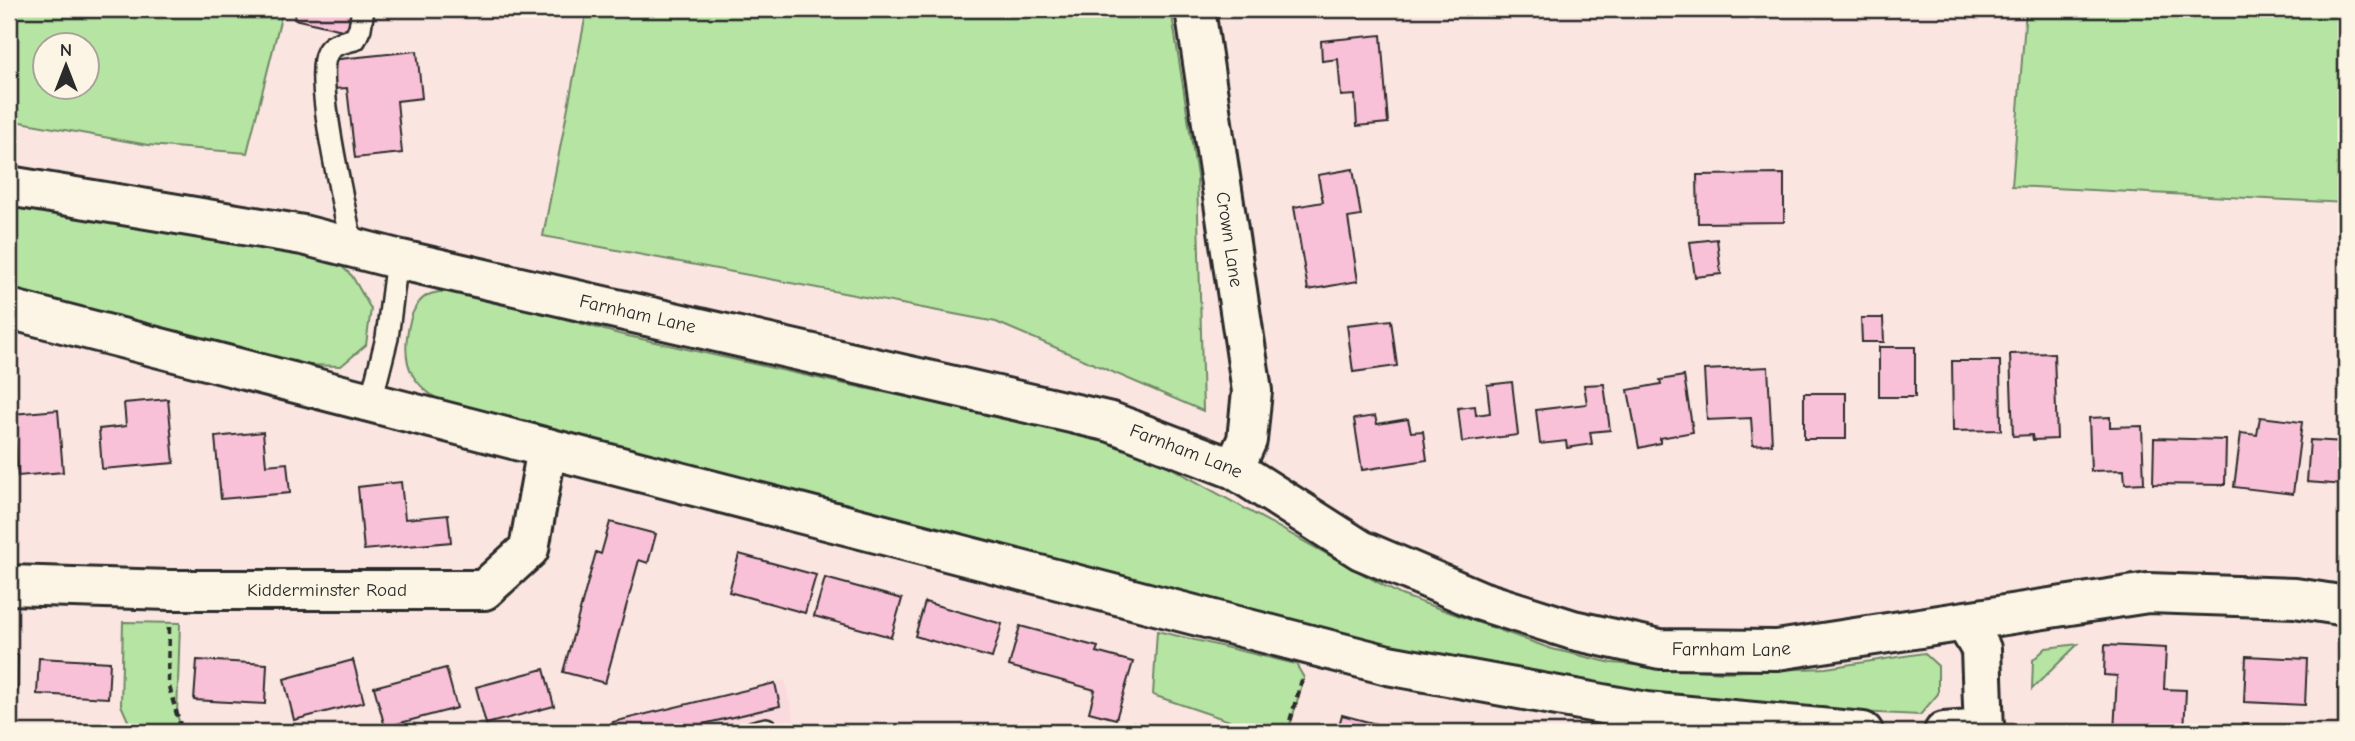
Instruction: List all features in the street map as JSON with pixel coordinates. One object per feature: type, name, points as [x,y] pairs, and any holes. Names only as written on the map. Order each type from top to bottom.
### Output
[{"type":"street","name":"Crown Lane","points":[[1195,9],[1252,391],[1247,440],[1234,469]]},
{"type":"street","name":"Farnham Lane","points":[[9,186],[303,235],[397,259],[1111,422],[1234,469],[1361,550],[1481,601],[1573,630],[1660,649],[1777,650],[2148,593],[2295,598],[2346,606]]},
{"type":"street","points":[[9,309],[1388,665],[1646,712],[1863,732]]},
{"type":"street","name":"Kidderminster Road","points":[[9,585],[170,590],[484,590],[529,549],[547,448]]},
{"type":"street","points":[[1944,732],[1984,731],[1981,649],[1965,622]]},
{"type":"lane","points":[[352,247],[332,154],[324,71],[326,54],[335,45],[355,39],[363,9]]},
{"type":"lane","points":[[371,401],[387,338],[397,259]]},
{"type":"path","points":[[170,590],[168,683],[182,732]]},
{"type":"path","points":[[1287,732],[1311,645]]},
{"type":"shaded area","points":[[785,680],[797,732],[605,732],[603,728]]},
{"type":"green space","points":[[9,9],[283,9],[247,153],[148,145],[9,120]]},
{"type":"green space","points":[[587,9],[1171,9],[1197,176],[1203,411],[996,322],[543,236]]},
{"type":"green space","points":[[2026,9],[2346,9],[2346,203],[2012,186]]},
{"type":"green space","points":[[9,204],[323,249],[352,276],[371,309],[366,345],[341,366],[305,365],[9,290]]},
{"type":"green space","points":[[461,290],[619,334],[1093,436],[1148,455],[1401,595],[1552,649],[1612,663],[1722,672],[1826,668],[1924,653],[1938,666],[1938,694],[1920,715],[1774,708],[1541,686],[455,410],[420,384],[408,364],[406,352],[412,314],[421,300],[436,293]]},
{"type":"green space","points":[[123,622],[180,623],[177,715],[183,732],[133,732],[121,705]]},
{"type":"green space","points":[[1157,631],[1296,664],[1304,678],[1288,732],[1262,732],[1153,695]]},
{"type":"green space","points":[[2078,644],[2032,689],[2033,660],[2046,648]]},
{"type":"building","points":[[297,9],[352,9],[347,31],[294,19]]},
{"type":"building","points":[[1381,35],[1388,123],[1357,126],[1355,95],[1341,96],[1338,59],[1322,61],[1321,41]]},
{"type":"building","points":[[417,51],[422,98],[397,101],[402,153],[355,158],[347,88],[333,89],[330,60]]},
{"type":"building","points":[[1353,169],[1361,216],[1348,218],[1358,281],[1308,290],[1294,207],[1323,202],[1318,175]]},
{"type":"building","points":[[1784,174],[1784,222],[1698,223],[1697,175]]},
{"type":"building","points":[[1717,239],[1721,274],[1695,277],[1690,242]]},
{"type":"building","points":[[1861,318],[1883,318],[1884,342],[1862,342]]},
{"type":"building","points":[[1391,320],[1397,366],[1353,372],[1347,325]]},
{"type":"building","points":[[1879,347],[1915,347],[1915,397],[1879,397]]},
{"type":"building","points":[[2054,353],[2057,439],[2033,440],[2032,435],[2013,436],[2010,354]]},
{"type":"building","points":[[1952,361],[2000,361],[2001,430],[1953,431]]},
{"type":"building","points":[[1768,367],[1772,444],[1753,445],[1751,418],[1707,420],[1704,370]]},
{"type":"building","points":[[1684,376],[1693,432],[1660,438],[1660,443],[1639,448],[1628,390],[1661,384],[1660,380]]},
{"type":"building","points":[[1512,382],[1518,435],[1462,442],[1458,408],[1475,406],[1476,415],[1490,413],[1487,385]]},
{"type":"building","points":[[1604,384],[1610,430],[1590,432],[1592,444],[1567,448],[1566,441],[1540,444],[1536,410],[1587,404],[1584,385]]},
{"type":"building","points":[[1804,393],[1846,393],[1846,439],[1804,439]]},
{"type":"building","points":[[168,399],[174,463],[102,469],[99,429],[126,426],[124,403]]},
{"type":"building","points":[[58,410],[63,472],[18,476],[13,414]]},
{"type":"building","points":[[1375,416],[1377,424],[1408,419],[1411,432],[1423,431],[1427,460],[1362,470],[1354,419]]},
{"type":"building","points":[[2110,417],[2110,427],[2142,426],[2144,483],[2125,484],[2124,470],[2091,471],[2089,418]]},
{"type":"building","points":[[2260,417],[2302,422],[2293,494],[2234,487],[2241,433],[2257,435]]},
{"type":"building","points":[[263,432],[266,465],[287,463],[290,493],[221,499],[215,437]]},
{"type":"building","points":[[2154,438],[2226,440],[2225,485],[2153,484]]},
{"type":"building","points":[[2310,440],[2346,442],[2346,485],[2307,482]]},
{"type":"building","points":[[401,482],[405,519],[448,515],[451,542],[364,550],[358,487]]},
{"type":"building","points":[[610,522],[656,534],[648,563],[639,560],[605,683],[563,672],[596,552],[601,554]]},
{"type":"building","points":[[739,554],[816,575],[805,613],[729,592]]},
{"type":"building","points":[[825,578],[902,599],[891,637],[814,616]]},
{"type":"building","points":[[925,602],[1002,624],[992,658],[915,636]]},
{"type":"building","points":[[1020,626],[1098,647],[1096,652],[1133,662],[1116,719],[1089,712],[1095,690],[1009,666]]},
{"type":"building","points":[[2105,645],[2166,648],[2164,689],[2186,690],[2184,732],[2114,732],[2117,676],[2104,675]]},
{"type":"building","points":[[9,655],[18,655],[17,692],[9,691]]},
{"type":"building","points":[[2246,656],[2307,659],[2305,705],[2244,702]]},
{"type":"building","points":[[39,658],[110,662],[108,698],[37,694]]},
{"type":"building","points":[[197,660],[267,664],[265,704],[194,700]]},
{"type":"building","points":[[353,660],[364,702],[294,720],[284,679]]},
{"type":"building","points":[[446,668],[457,708],[385,727],[374,687]]},
{"type":"building","points":[[544,669],[554,706],[486,724],[476,687]]},
{"type":"building","points":[[775,683],[780,706],[669,732],[615,732],[613,722]]},
{"type":"building","points":[[1342,715],[1384,726],[1382,732],[1337,732]]},
{"type":"building","points":[[1133,722],[1167,732],[1130,732]]}]
